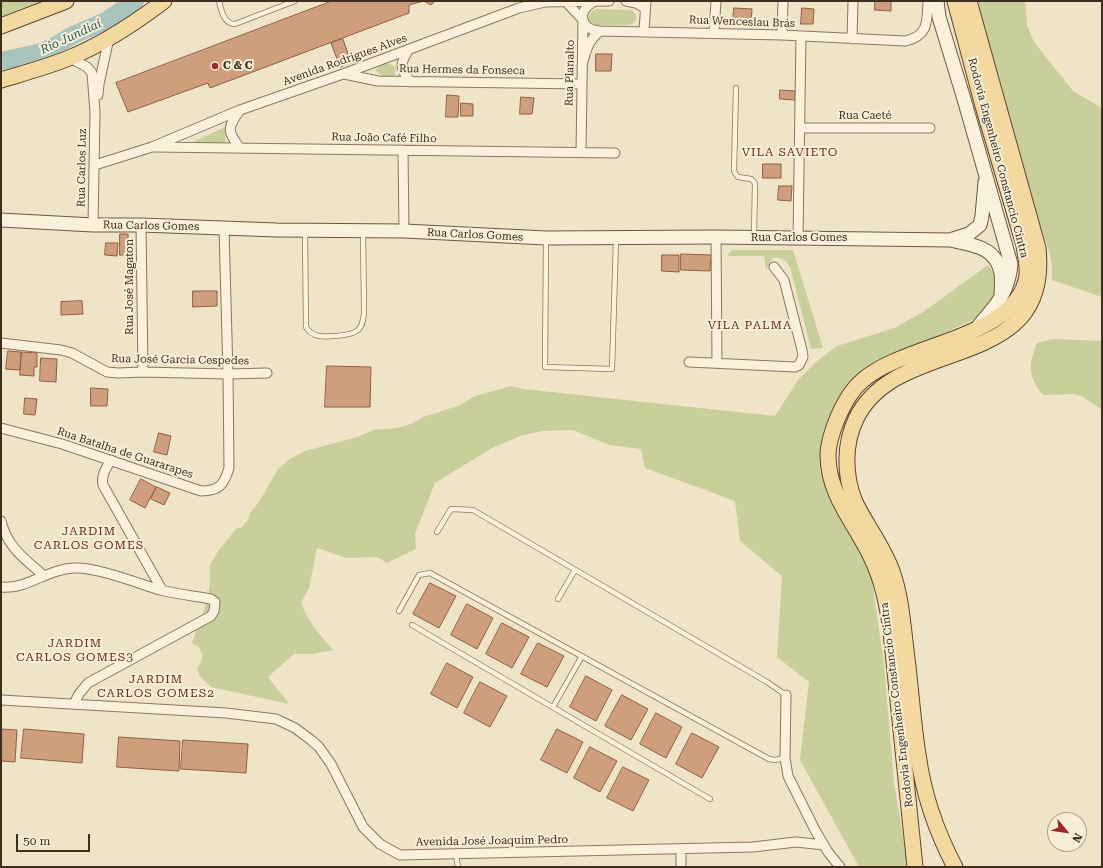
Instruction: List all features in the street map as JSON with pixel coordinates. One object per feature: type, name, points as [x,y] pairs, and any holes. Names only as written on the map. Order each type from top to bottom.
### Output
[{"type":"main road","points":[[1,26],[66,1]]},
{"type":"main road","points":[[1,80],[70,58],[109,38],[146,15],[164,1]]},
{"type":"main road","points":[[937,1],[939,17],[964,98],[1011,264],[1007,288],[994,309],[972,332]]},
{"type":"main road","name":"Rodovia Engenheiro Constancio Cintra","points":[[916,867],[890,623],[885,598],[880,579],[872,560],[835,493],[830,475],[828,454],[832,431],[842,406],[851,392],[863,380],[887,363],[972,332],[1002,315],[1012,306],[1022,289],[1027,275],[1027,262],[1022,237],[983,106],[955,1]]},
{"type":"main road","name":"Rodovia Engenheiro Constancio Cintra","points":[[955,867],[934,820],[918,756],[902,615],[892,570],[855,501],[848,475],[846,453],[857,418],[867,402],[881,388],[898,377],[989,340],[1011,328],[1027,310],[1036,292],[1040,263],[1038,248],[969,1]]},
{"type":"main road","points":[[950,240],[970,234],[980,224],[986,175]]},
{"type":"main road","name":"Rua Carlos Gomes","points":[[1,220],[94,225],[404,231],[546,238],[798,237],[950,240]]},
{"type":"main road","points":[[950,240],[981,248],[989,252],[998,264],[1001,273],[1001,298]]},
{"type":"street","name":"Avenida Rodrigues Alves","points":[[94,165],[152,147],[240,110],[343,74],[519,8],[545,2],[609,1]]},
{"type":"street","points":[[626,1],[645,5],[644,31]]},
{"type":"street","points":[[714,33],[716,1]]},
{"type":"street","points":[[782,35],[783,1]]},
{"type":"street","points":[[852,39],[854,1]]},
{"type":"street","name":"Rua Wenceslau Brás","points":[[600,31],[782,35],[905,41],[914,39],[920,35],[927,23],[928,1]]},
{"type":"street","points":[[566,2],[583,20],[586,27],[593,31],[600,31]]},
{"type":"street","points":[[583,20],[583,12],[586,6],[592,2]]},
{"type":"street","name":"Rua Planalto","points":[[581,152],[583,20]]},
{"type":"street","points":[[582,65],[588,46],[593,37],[600,31]]},
{"type":"street","points":[[798,237],[801,36]]},
{"type":"street","name":"Rua Carlos Luz","points":[[95,112],[99,84],[109,38]]},
{"type":"street","points":[[409,49],[403,59],[402,68],[404,74],[411,82]]},
{"type":"street","name":"Rua Carlos Luz","points":[[70,58],[87,67],[92,73],[95,112],[94,225]]},
{"type":"street","name":"Rua Hermes da Fonseca","points":[[343,74],[378,81],[582,84]]},
{"type":"street","points":[[240,110],[232,121],[230,129],[232,137],[240,148]]},
{"type":"street","name":"Rua Caeté","points":[[800,128],[930,128]]},
{"type":"street","name":"Rua João Café Filho","points":[[152,147],[615,153]]},
{"type":"street","points":[[403,150],[404,231]]},
{"type":"street","name":"Rua José Magaton","points":[[142,225],[143,372]]},
{"type":"street","points":[[224,228],[228,374]]},
{"type":"street","points":[[716,237],[717,363]]},
{"type":"street","points":[[689,362],[795,367],[801,362],[803,357],[802,350],[784,280],[774,267]]},
{"type":"street","name":"Rua José Garcia Cespedes","points":[[1,343],[61,350],[72,353],[107,372],[228,374],[267,373]]},
{"type":"street","name":"Rua Batalha de Guararapes","points":[[1,428],[62,444],[201,492],[211,491],[220,486],[226,479],[229,468],[228,374]]},
{"type":"street","points":[[111,460],[102,478],[103,485],[162,590]]},
{"type":"street","points":[[1,521],[9,542],[43,575]]},
{"type":"street","points":[[1,587],[8,588],[20,586],[60,569],[76,568],[97,572],[162,590],[211,599],[215,602],[214,611],[210,616],[88,683],[79,694],[74,704]]},
{"type":"street","points":[[786,695],[785,758],[791,783],[815,830],[840,867]]},
{"type":"street","name":"Avenida José Joaquim Pedro","points":[[1,700],[226,713],[276,720],[295,728],[319,747],[331,764],[363,827],[373,839],[386,849],[400,855],[753,847],[796,842],[824,845]]},
{"type":"street","points":[[681,849],[681,867]]},
{"type":"lane","points":[[219,1],[226,21],[231,24],[235,24],[295,1]]},
{"type":"lane","points":[[736,88],[734,170],[738,177],[751,179],[755,183],[754,238]]},
{"type":"lane","points":[[305,230],[306,327],[309,332],[318,336],[337,336],[354,333],[360,330],[364,313],[363,230]]},
{"type":"lane","points":[[546,238],[545,366],[612,369],[616,237]]},
{"type":"lane","points":[[436,532],[451,509],[472,510],[768,682],[786,695]]},
{"type":"lane","points":[[558,599],[575,570]]},
{"type":"lane","points":[[399,612],[419,574],[430,573],[769,759],[775,760],[785,758]]},
{"type":"lane","points":[[412,625],[710,799]]},
{"type":"lane","points":[[553,707],[582,656]]},
{"type":"lane","points":[[456,854],[458,867]]},
{"type":"green space","points":[[1,1],[49,1],[1,17]]},
{"type":"green space","points":[[959,1],[1025,1],[1027,25],[1034,42],[1073,91],[1102,108],[1102,297],[1052,280],[1048,246],[1034,215]]},
{"type":"green space","points":[[596,9],[632,10],[636,15],[636,19],[634,23],[629,25],[596,25],[588,18],[592,11]]},
{"type":"green space","points":[[384,63],[391,64],[396,68],[395,74],[390,78],[381,75],[375,70]]},
{"type":"green space","points":[[225,127],[225,144],[189,144]]},
{"type":"green space","points":[[733,250],[793,250],[823,348],[811,349],[790,267],[786,262],[781,258],[773,258],[766,270],[764,256],[728,256]]},
{"type":"green space","points":[[988,265],[994,272],[997,282],[996,292],[988,310],[973,320],[863,369],[847,388],[825,437],[820,469],[827,491],[863,555],[872,581],[884,664],[894,782],[908,867],[859,867],[800,760],[809,682],[777,657],[782,576],[740,541],[735,501],[645,468],[641,449],[609,445],[573,430],[543,431],[520,436],[492,448],[435,483],[415,534],[416,549],[387,563],[377,557],[347,558],[317,548],[309,588],[301,602],[310,622],[333,650],[312,654],[294,654],[268,677],[289,704],[211,687],[200,677],[197,668],[200,665],[202,654],[199,648],[192,643],[208,598],[210,565],[219,550],[236,529],[242,527],[248,520],[250,513],[259,502],[278,469],[290,459],[305,451],[357,437],[374,430],[396,428],[411,424],[426,416],[460,405],[475,396],[511,386],[523,389],[775,416],[798,380],[817,361],[837,346],[894,328],[923,312]]},
{"type":"green space","points":[[1053,339],[1102,341],[1102,410],[1083,397],[1075,394],[1044,395],[1038,390],[1033,379],[1031,369],[1033,354],[1037,343]]},
{"type":"building","name":"C & C","points":[[332,1],[424,1],[409,5],[409,13],[210,88],[208,83],[128,112],[116,83]]},
{"type":"building","points":[[424,1],[435,1],[431,5]]},
{"type":"building","points":[[875,1],[891,1],[891,11],[875,10]]},
{"type":"building","points":[[734,8],[752,9],[751,23],[733,21]]},
{"type":"building","points":[[802,8],[814,9],[813,24],[801,24]]},
{"type":"building","points":[[343,39],[351,63],[340,67],[331,43]]},
{"type":"building","points":[[596,54],[612,54],[611,71],[596,71]]},
{"type":"building","points":[[780,90],[795,91],[795,100],[780,99]]},
{"type":"building","points":[[447,95],[459,96],[458,117],[446,117]]},
{"type":"building","points":[[521,97],[534,98],[532,114],[520,114]]},
{"type":"building","points":[[461,103],[473,104],[473,116],[461,116]]},
{"type":"building","points":[[763,164],[781,164],[781,178],[763,178]]},
{"type":"building","points":[[779,186],[792,186],[791,201],[778,200]]},
{"type":"building","points":[[120,234],[128,234],[128,255],[120,255]]},
{"type":"building","points":[[106,243],[118,243],[117,256],[105,255]]},
{"type":"building","points":[[681,254],[711,255],[710,271],[681,270]]},
{"type":"building","points":[[662,255],[679,255],[679,272],[662,271]]},
{"type":"building","points":[[193,291],[217,291],[217,306],[193,307]]},
{"type":"building","points":[[82,301],[83,314],[61,315],[61,302]]},
{"type":"building","points":[[8,351],[21,352],[20,370],[6,369]]},
{"type":"building","points":[[22,352],[37,353],[37,367],[34,367],[34,376],[20,375]]},
{"type":"building","points":[[41,358],[57,359],[56,382],[40,381]]},
{"type":"building","points":[[327,366],[371,367],[370,407],[325,407]]},
{"type":"building","points":[[91,388],[108,389],[107,406],[91,406]]},
{"type":"building","points":[[25,398],[37,399],[35,415],[24,414]]},
{"type":"building","points":[[159,433],[171,436],[167,455],[154,452]]},
{"type":"building","points":[[141,479],[156,487],[145,508],[130,500]]},
{"type":"building","points":[[157,487],[170,493],[164,505],[151,499]]},
{"type":"building","points":[[430,583],[456,596],[439,628],[413,614]]},
{"type":"building","points":[[467,604],[493,618],[477,649],[451,635]]},
{"type":"building","points":[[502,623],[529,637],[512,668],[486,654]]},
{"type":"building","points":[[538,643],[564,656],[547,687],[521,674]]},
{"type":"building","points":[[447,663],[473,677],[457,708],[431,694]]},
{"type":"building","points":[[586,676],[612,690],[596,721],[570,707]]},
{"type":"building","points":[[480,682],[507,696],[490,727],[464,713]]},
{"type":"building","points":[[622,695],[648,709],[631,740],[605,726]]},
{"type":"building","points":[[656,713],[682,727],[666,758],[640,744]]},
{"type":"building","points":[[1,729],[17,730],[15,762],[1,761]]},
{"type":"building","points":[[24,729],[84,734],[82,763],[21,758]]},
{"type":"building","points":[[557,729],[583,742],[567,773],[541,760]]},
{"type":"building","points":[[692,733],[719,747],[702,778],[676,764]]},
{"type":"building","points":[[119,737],[180,741],[179,771],[117,767]]},
{"type":"building","points":[[183,740],[248,744],[246,773],[181,769]]},
{"type":"building","points":[[590,747],[617,761],[600,792],[574,778]]},
{"type":"building","points":[[623,767],[649,780],[633,811],[607,798]]},
{"type":"waterway","name":"Rio Jundiaí","points":[[1,61],[42,52],[73,35],[106,21],[135,1]]},
{"type":"place","name":"C & C","points":[[215,66]]},
{"type":"district","name":"VILA SAVIETO","points":[[790,152]]},
{"type":"district","name":"VILA PALMA","points":[[750,325]]},
{"type":"district","name":"JARDIM CARLOS GOMES","points":[[89,538]]},
{"type":"district","name":"JARDIM CARLOS GOMES3","points":[[75,650]]},
{"type":"district","name":"JARDIM CARLOS GOMES2","points":[[156,686]]}]
